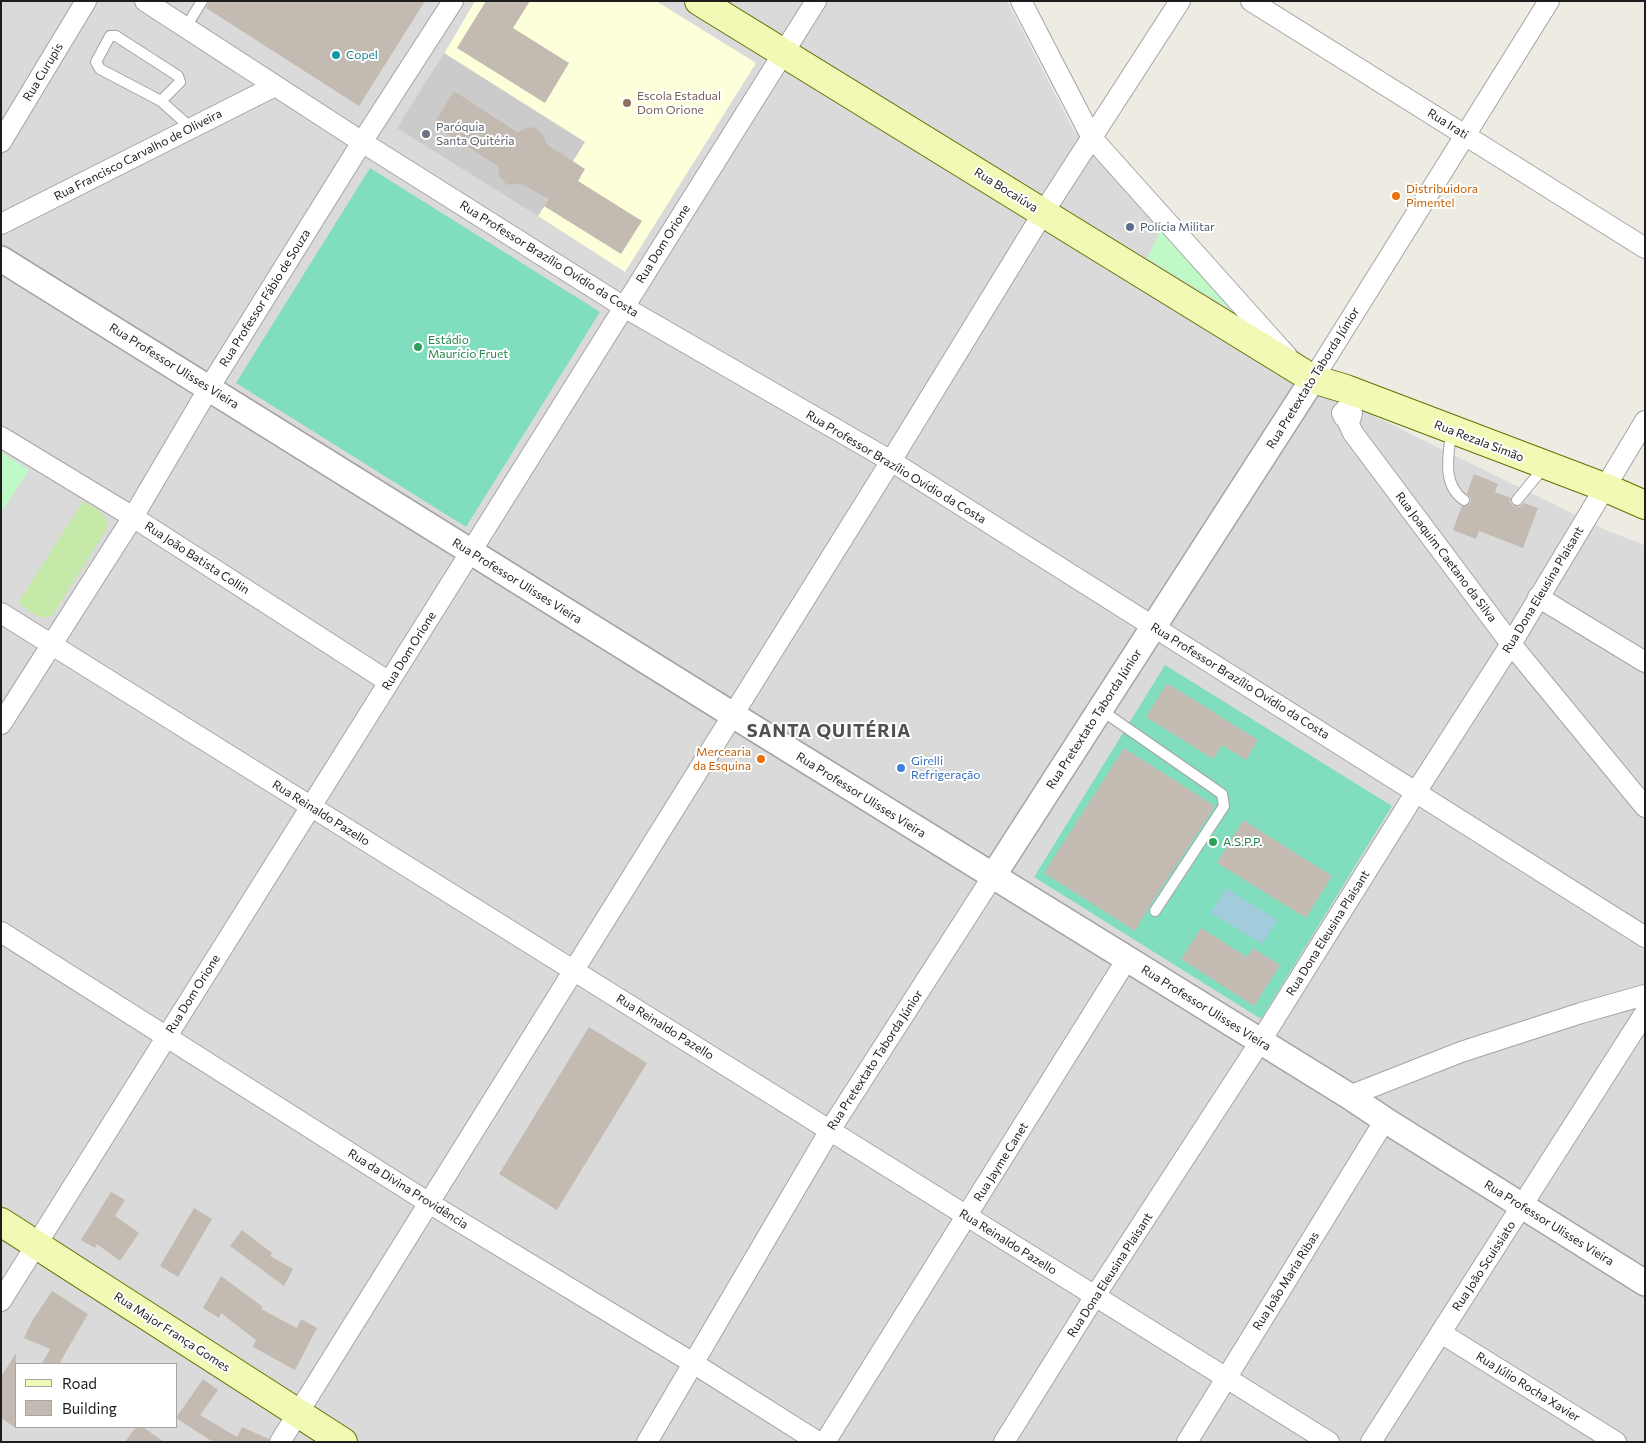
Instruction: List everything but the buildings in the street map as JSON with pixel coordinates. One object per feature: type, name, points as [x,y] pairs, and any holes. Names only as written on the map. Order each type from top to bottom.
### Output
[{"type":"main road","name":"Rua Bocaiúva","points":[[699,1],[1307,375]]},
{"type":"main road","name":"Rua Rezala Simão","points":[[1307,375],[1604,487],[1645,505]]},
{"type":"main road","name":"Rua Major França Gomes","points":[[1,1222],[343,1442]]},
{"type":"street","name":"Rua Curupis","points":[[1,142],[86,1]]},
{"type":"street","name":"Rua Professor Brazílio Ovídio da Costa","points":[[144,1],[362,142],[624,307],[891,461],[1645,937]]},
{"type":"street","name":"Rua Professor Fábio de Souza","points":[[1,724],[133,516],[209,388],[362,142],[453,1]]},
{"type":"street","name":"Rua Dom Orione","points":[[1,1301],[816,1]]},
{"type":"street","points":[[1021,1],[1092,138],[1307,375]]},
{"type":"street","points":[[280,1442],[891,461],[1043,213],[1180,1]]},
{"type":"street","name":"Rua Irati","points":[[1251,1],[1645,248]]},
{"type":"street","name":"Rua Pretextato Taborda Júnior","points":[[646,1442],[830,1130],[1153,626],[1307,375],[1465,134],[1549,1]]},
{"type":"street","name":"Rua Francisco Carvalho de Oliveira","points":[[1,224],[275,86]]},
{"type":"street","name":"Rua Professor Ulisses Vieira","points":[[1,259],[1349,1096],[1645,1283]]},
{"type":"street","name":"Rua Joaquim Caetano da Silva","points":[[1347,420],[1353,433],[1511,644],[1645,807]]},
{"type":"street","name":"Rua Dona Eleusina Plaisant","points":[[1004,1442],[1095,1296],[1260,1042],[1511,644],[1645,421]]},
{"type":"street","name":"Rua João Batista Collin","points":[[1,437],[133,516],[389,682]]},
{"type":"street","points":[[1538,597],[1645,662]]},
{"type":"street","name":"Rua Reinaldo Pazello","points":[[1,613],[1329,1442]]},
{"type":"street","name":"Rua da Divina Providência","points":[[1,932],[429,1203],[818,1442]]},
{"type":"street","name":"Rua Jayme Canet","points":[[825,1442],[1127,959]]},
{"type":"street","points":[[1349,1096],[1461,1052],[1581,1013],[1645,995]]},
{"type":"street","name":"Rua João Scuissiato","points":[[1371,1442],[1645,1013]]},
{"type":"street","name":"Rua João Maria Ribas","points":[[1187,1442],[1385,1120]]},
{"type":"street","name":"Rua Júlio Rocha Xavier","points":[[1441,1333],[1616,1442]]},
{"type":"lane","points":[[186,28],[202,1]]},
{"type":"lane","points":[[162,101],[180,82],[178,76],[116,36],[110,36],[96,62],[100,70],[162,101],[191,128]]},
{"type":"lane","points":[[1451,430],[1448,479],[1457,495],[1464,500]]},
{"type":"lane","points":[[1517,500],[1545,465]]},
{"type":"lane","points":[[1100,709],[1222,794],[1224,806],[1155,912]]},
{"type":"shaded area","points":[[1,1],[1007,1],[1073,129],[1356,407],[1608,531],[1645,545],[1645,1442],[1,1442]]},
{"type":"shaded area","name":"Escola Estadual Dom Orione","points":[[475,1],[656,1],[756,63],[625,272],[538,216],[584,142],[444,54]]},
{"type":"shaded area","name":"Paróquia Santa Quitéria","points":[[444,53],[585,142],[538,216],[397,128]],"holes":[[[454,91],[519,132],[528,127],[535,128],[545,142],[554,148],[545,163],[513,185],[503,182],[499,176],[499,166],[433,125]]]},
{"type":"green space","name":"Estádio Maurício Fruet","points":[[370,168],[600,312],[466,527],[236,383]]},
{"type":"green space","points":[[1164,224],[1243,317],[1147,258]]},
{"type":"green space","points":[[1,452],[29,470],[1,513]]},
{"type":"green space","points":[[83,501],[104,515],[108,522],[108,527],[52,616],[38,616],[18,603]]},
{"type":"green space","name":"A.S.P.P.","points":[[1165,665],[1392,806],[1261,1019],[1034,877]]},
{"type":"water","points":[[1226,888],[1277,920],[1262,944],[1211,913]]},
{"type":"place","name":"Copel","points":[[336,55]]},
{"type":"place","name":"Escola Estadual Dom Orione","points":[[627,103]]},
{"type":"place","name":"Paróquia Santa Quitéria","points":[[426,134]]},
{"type":"place","name":"Distribuidora Pimentel","points":[[1396,196]]},
{"type":"place","name":"Polícia Militar","points":[[1130,227]]},
{"type":"place","name":"Estádio Maurício Fruet","points":[[418,347]]},
{"type":"place","name":"Mercearia da Esquina","points":[[761,759]]},
{"type":"place","name":"Girelli Refrigeração","points":[[901,768]]},
{"type":"place","name":"A.S.P.P.","points":[[1213,842]]},
{"type":"district","name":"SANTA QUITÉRIA","points":[[829,731]]}]
